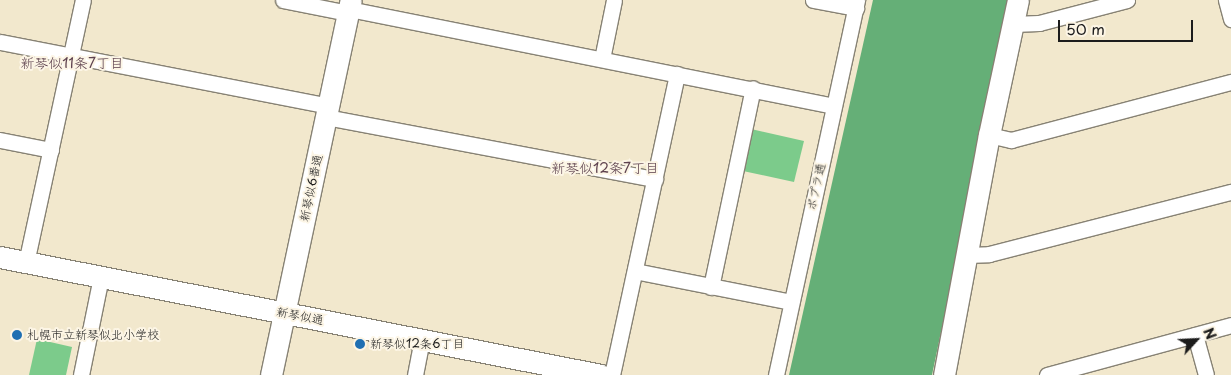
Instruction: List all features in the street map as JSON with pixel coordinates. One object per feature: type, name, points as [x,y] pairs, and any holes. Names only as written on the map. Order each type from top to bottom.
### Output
[{"type":"street","points":[[26,262],[84,0]]},
{"type":"street","points":[[283,0],[349,7],[753,88],[833,106]]},
{"type":"street","points":[[602,59],[614,0]]},
{"type":"street","points":[[813,0],[857,4]]},
{"type":"street","points":[[944,375],[989,135],[1018,0]]},
{"type":"street","points":[[1013,24],[1039,23],[1127,0]]},
{"type":"street","points":[[1226,0],[1231,18]]},
{"type":"street","name":"ポプラ通","points":[[776,375],[833,106],[857,4]]},
{"type":"street","name":"新琴似6番通","points":[[271,375],[349,7]]},
{"type":"street","points":[[0,42],[654,180]]},
{"type":"street","points":[[612,375],[676,74]]},
{"type":"street","points":[[989,135],[1011,140],[1231,82]]},
{"type":"street","points":[[711,287],[753,88]]},
{"type":"street","points":[[0,140],[52,150]]},
{"type":"street","points":[[966,255],[989,254],[1231,192]]},
{"type":"street","name":"新琴似通","points":[[0,258],[422,340],[542,369],[601,375]]},
{"type":"street","points":[[635,271],[791,302]]},
{"type":"street","points":[[80,375],[101,277]]},
{"type":"street","points":[[1047,375],[1231,325]]},
{"type":"street","points":[[1195,335],[1206,375]]},
{"type":"street","points":[[415,375],[422,340]]},
{"type":"green space","points":[[873,0],[1010,0],[932,375],[789,375]]},
{"type":"green space","points":[[751,129],[804,141],[794,182],[743,171]]},
{"type":"green space","points":[[37,339],[72,347],[66,375],[29,375]]},
{"type":"place","name":"札幌市立新琴似北小学校","points":[[17,335]]},
{"type":"place","name":"新琴似12条6丁目","points":[[360,344]]},
{"type":"district","name":"新琴似11条7丁目","points":[[72,63]]},
{"type":"district","name":"新琴似12条7丁目","points":[[605,168]]}]
